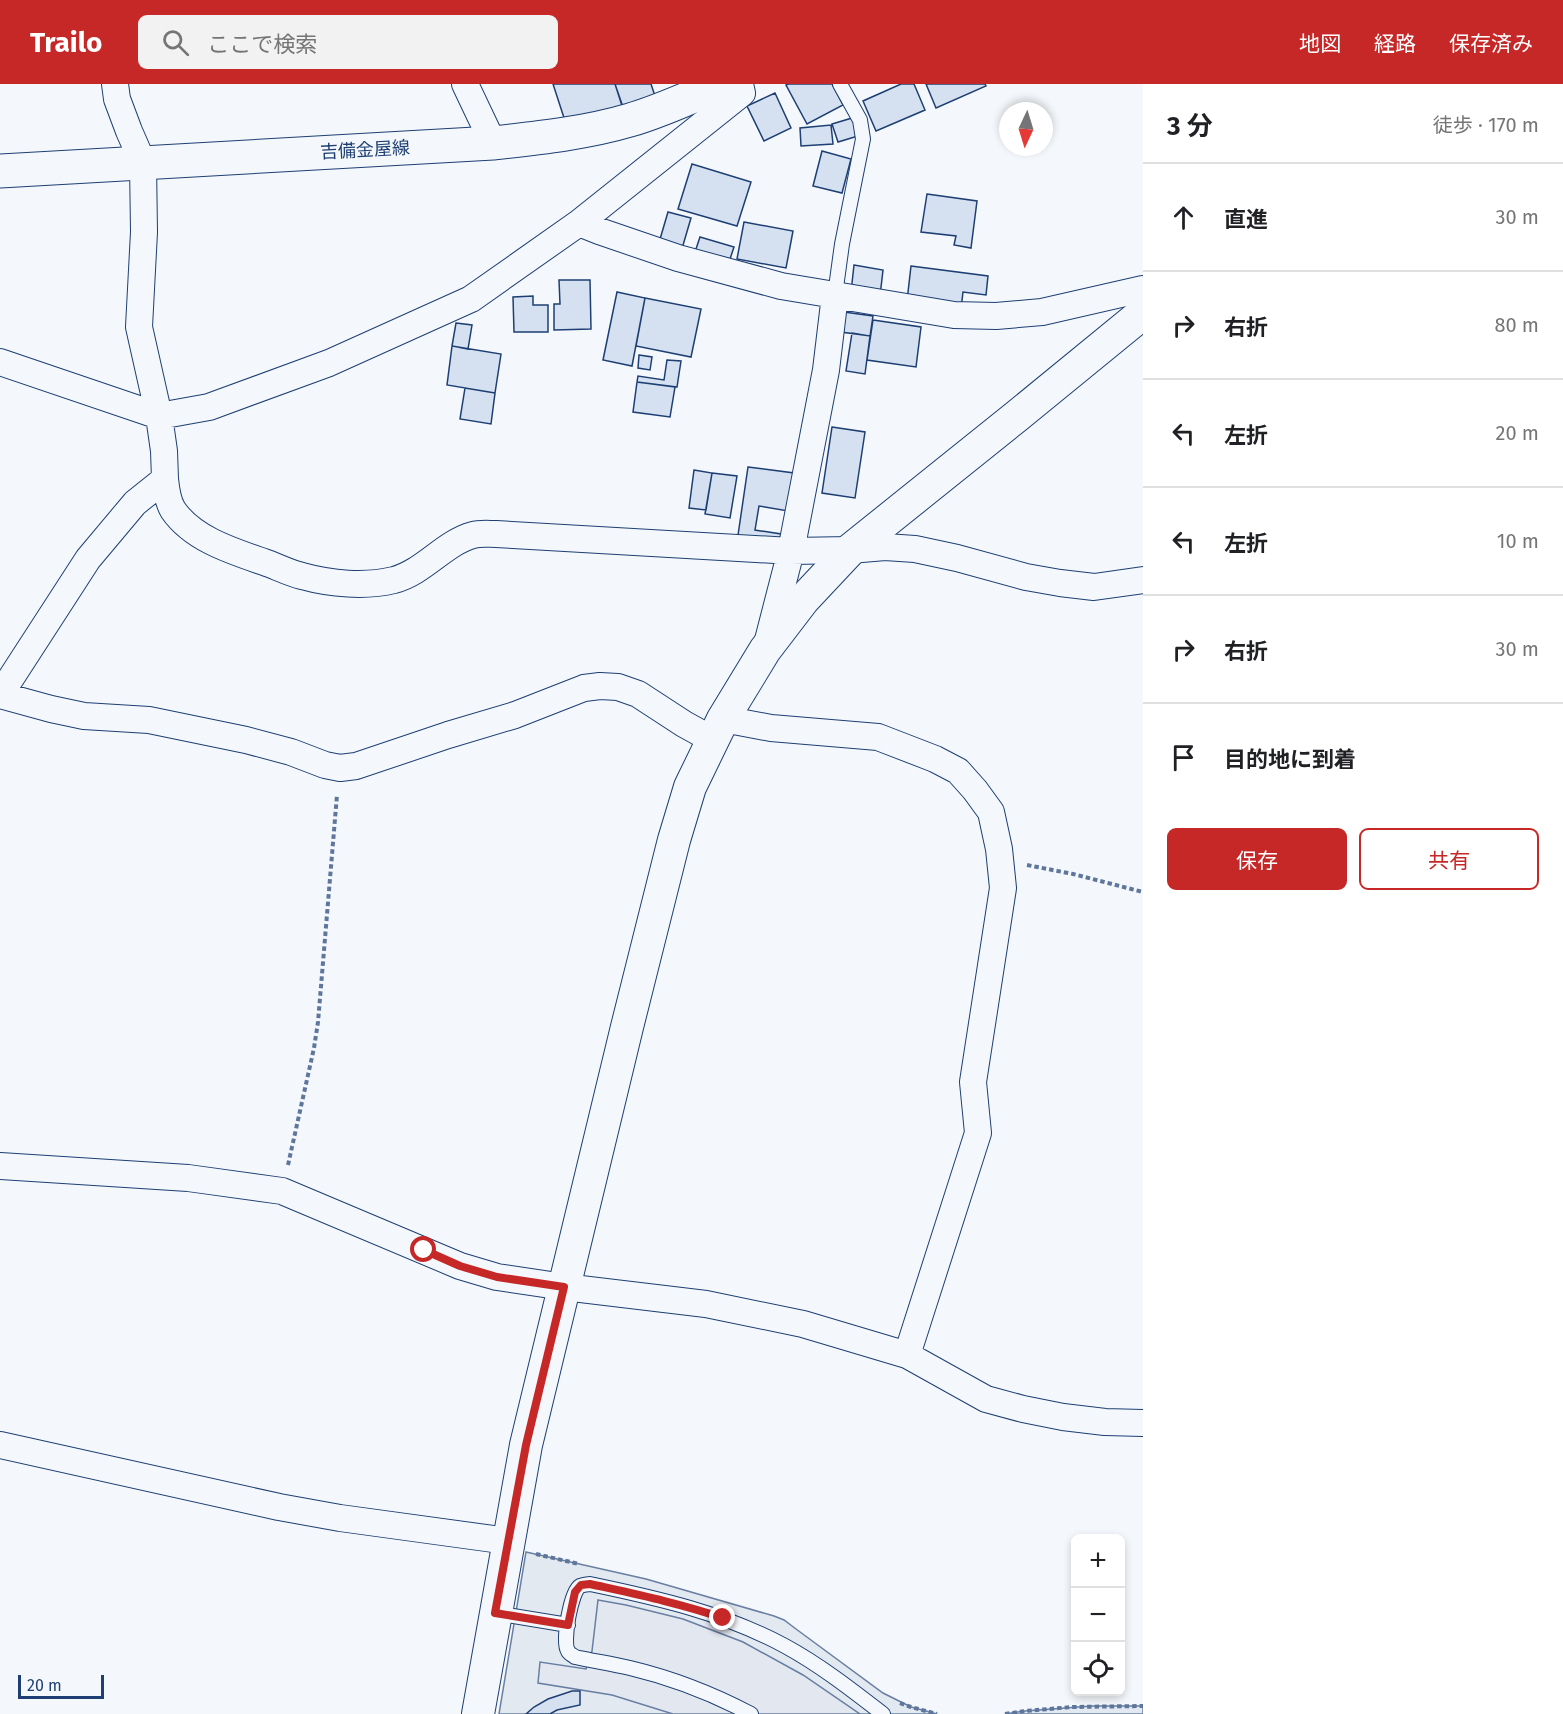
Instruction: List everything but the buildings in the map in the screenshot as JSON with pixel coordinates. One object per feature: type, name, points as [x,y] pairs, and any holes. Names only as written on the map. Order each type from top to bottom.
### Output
[{"type":"main road","name":"吉備金屋線","points":[[0,171],[493,142],[582,131],[631,120],[721,84]]},
{"type":"street","points":[[115,84],[117,99],[143,163],[144,232],[139,327],[159,416],[168,496],[173,509],[191,529],[205,538],[303,576],[350,583],[374,583],[396,579],[416,570],[458,541],[474,535],[518,534],[790,551],[885,547],[915,549],[1026,577],[1094,587],[1143,580]]},
{"type":"street","points":[[465,84],[493,142]]},
{"type":"street","points":[[0,362],[159,416],[209,407],[329,363],[471,299],[579,223],[742,93],[740,84]]},
{"type":"street","points":[[579,223],[678,258],[781,286],[954,315],[996,316],[1042,312],[1143,289]]},
{"type":"street","points":[[765,650],[790,551],[826,370],[835,295]]},
{"type":"street","points":[[478,1714],[526,1445],[674,840],[690,787],[718,730],[765,650],[804,600],[850,550],[1143,313]]},
{"type":"street","points":[[165,479],[135,503],[88,559],[0,695],[84,716],[148,720],[246,740],[340,768],[356,766],[515,715],[584,688],[618,687],[638,694],[684,724],[718,730],[771,728],[878,737],[935,759],[958,771],[975,790],[991,812],[1003,888],[973,1082],[978,1133],[908,1355]]},
{"type":"street","points":[[0,1166],[188,1178],[282,1191],[460,1266],[497,1277],[706,1304],[803,1324],[908,1355],[987,1399],[1023,1410],[1063,1418],[1143,1423]]},
{"type":"street","points":[[0,1445],[289,1509],[508,1541]]},
{"type":"lane","points":[[835,295],[842,244],[863,138],[861,120],[840,84]]},
{"type":"lane","points":[[751,1714],[717,1697],[662,1677],[575,1657],[567,1650],[566,1638],[575,1592],[581,1585],[590,1584],[692,1608],[723,1618],[785,1646],[883,1714]]},
{"type":"lane","points":[[495,1613],[568,1625]]},
{"type":"path","points":[[282,1191],[312,1059],[318,1022],[340,768]]},
{"type":"path","points":[[1000,858],[1143,892]]},
{"type":"path","points":[[1005,1714],[1072,1707],[1143,1706]]},
{"type":"shaded area","points":[[526,1552],[646,1579],[774,1616],[784,1620],[883,1693],[911,1707],[937,1714],[499,1714]]},
{"type":"shaded area","points":[[598,1600],[683,1619],[743,1642],[803,1675],[860,1714],[673,1714],[612,1695],[538,1683],[540,1662],[586,1669],[592,1651]]},
{"type":"shaded area","points":[[1092,1706],[1143,1706],[1143,1714],[1005,1714],[1025,1711]]},
{"type":"route","points":[[424,1250],[460,1266],[497,1277],[564,1287],[526,1445],[495,1613],[568,1625],[575,1592],[581,1585],[590,1584],[660,1599],[723,1618]]}]
